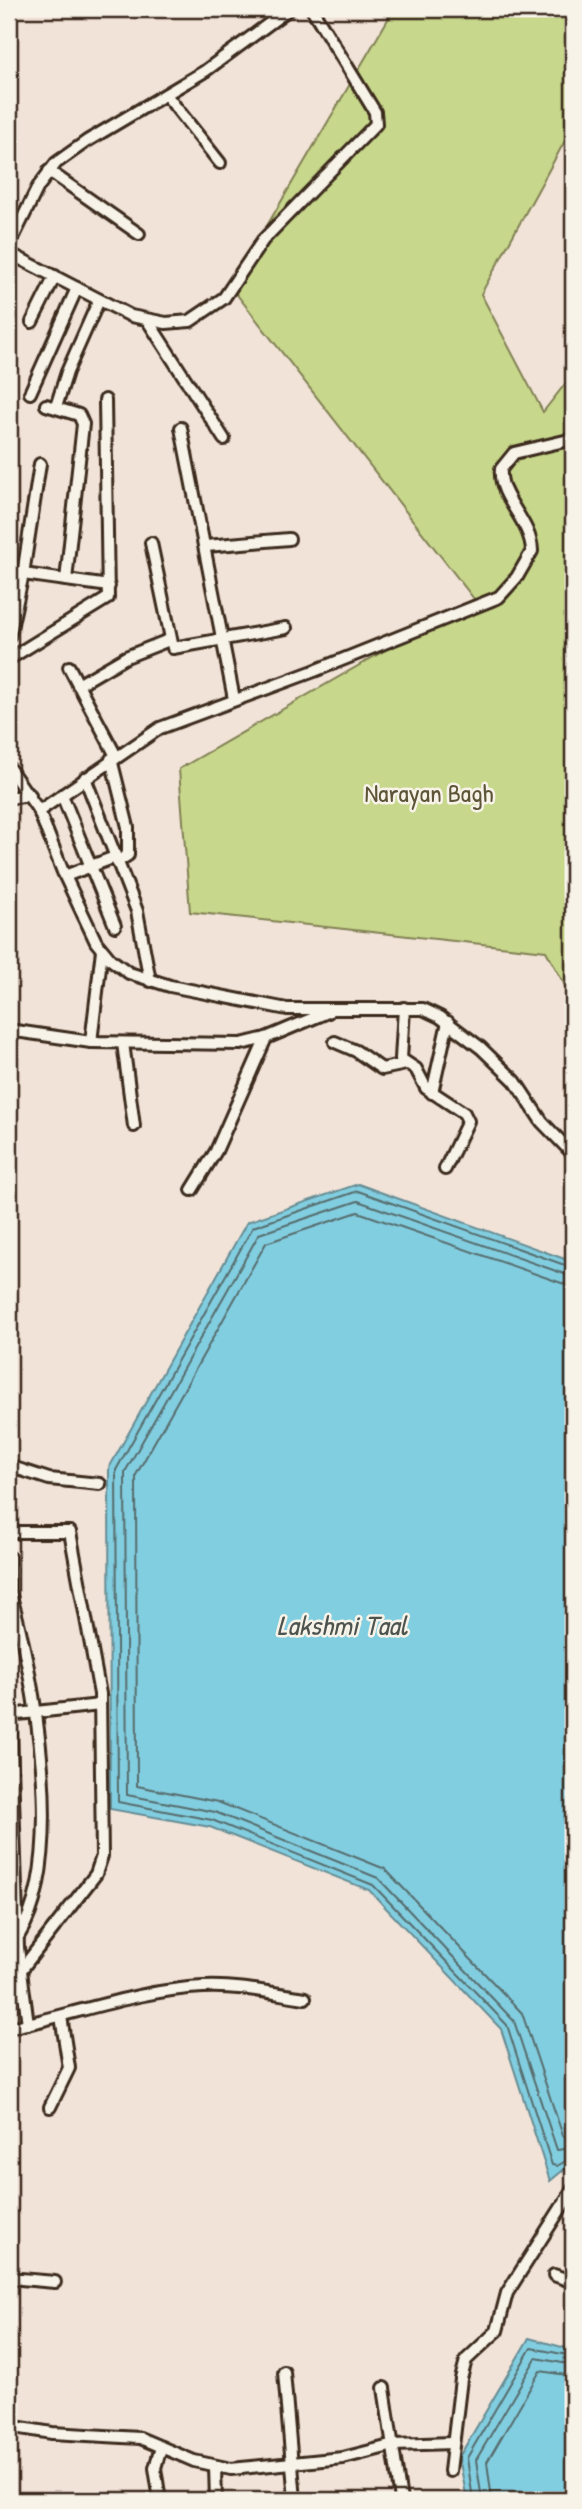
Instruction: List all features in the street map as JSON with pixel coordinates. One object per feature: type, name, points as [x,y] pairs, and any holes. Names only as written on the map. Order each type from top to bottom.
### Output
[{"type":"street","points":[[9,246],[49,171],[78,146],[167,96],[222,60],[289,9]]},
{"type":"street","points":[[9,253],[99,300],[148,321],[190,321],[217,304],[263,240],[376,124],[375,112],[312,9]]},
{"type":"street","points":[[167,96],[220,163]]},
{"type":"street","points":[[49,171],[138,234]]},
{"type":"street","points":[[33,322],[55,276]]},
{"type":"street","points":[[30,393],[77,288]]},
{"type":"street","points":[[66,580],[83,424],[79,415],[51,406],[99,300]]},
{"type":"street","points":[[148,321],[225,439]]},
{"type":"street","points":[[9,659],[104,602],[109,586],[105,400]]},
{"type":"street","points":[[181,428],[234,699]]},
{"type":"street","points":[[40,811],[159,728],[314,671],[499,597],[517,577],[532,551],[528,529],[502,486],[501,469],[514,453],[573,439]]},
{"type":"street","points":[[9,637],[23,574],[40,464]]},
{"type":"street","points":[[206,547],[289,539]]},
{"type":"street","points":[[151,543],[171,646],[177,648],[224,641],[286,628]]},
{"type":"street","points":[[9,572],[109,586]]},
{"type":"street","points":[[78,685],[126,657],[169,640]]},
{"type":"street","points":[[65,876],[128,855],[130,840],[114,757],[69,667]]},
{"type":"street","points":[[9,768],[40,811],[65,876],[102,950],[129,973],[150,981],[287,1009],[423,1009],[448,1022],[481,1048],[515,1081],[542,1122],[573,1154]]},
{"type":"street","points":[[85,778],[137,911],[150,981]]},
{"type":"street","points":[[9,798],[30,795]]},
{"type":"street","points":[[62,795],[116,926]]},
{"type":"street","points":[[91,1042],[102,950]]},
{"type":"street","points":[[404,1008],[400,1055],[406,1064],[416,1069],[432,1093],[464,1113],[468,1121],[445,1169]]},
{"type":"street","points":[[9,1030],[91,1042],[229,1045],[266,1038],[330,1011]]},
{"type":"street","points":[[432,1093],[448,1022]]},
{"type":"street","points":[[192,1191],[216,1151],[266,1038]]},
{"type":"street","points":[[335,1042],[356,1051],[382,1069],[406,1064]]},
{"type":"street","points":[[123,1043],[135,1126]]},
{"type":"street","points":[[9,1466],[49,1479],[100,1484]]},
{"type":"street","points":[[9,1532],[70,1532],[100,1705],[100,1865],[21,1970]]},
{"type":"street","points":[[9,1557],[9,1633]]},
{"type":"street","points":[[10,1593],[31,1672],[37,1712],[42,1868],[36,1902],[14,1935]]},
{"type":"street","points":[[9,1676],[14,1935],[28,2024]]},
{"type":"street","points":[[10,1714],[100,1705]]},
{"type":"street","points":[[9,2028],[148,1995],[202,1987],[229,1987],[305,1998]]},
{"type":"street","points":[[50,2107],[69,2068],[61,2016]]},
{"type":"street","points":[[450,2471],[466,2360],[497,2331],[507,2293],[573,2189]]},
{"type":"street","points":[[554,2275],[573,2282]]},
{"type":"street","points":[[9,2278],[55,2282]]},
{"type":"street","points":[[284,2372],[295,2500]]},
{"type":"street","points":[[384,2388],[394,2445],[397,2500]]},
{"type":"street","points":[[9,2426],[52,2432],[126,2435],[231,2469],[343,2458],[394,2445],[452,2443]]},
{"type":"street","points":[[160,2500],[155,2468],[161,2447]]},
{"type":"street","points":[[215,2466],[216,2500]]},
{"type":"green space","name":"Narayan Bagh","points":[[394,9],[573,9],[573,126],[481,294],[543,412],[573,374],[573,1000],[546,951],[190,912],[179,769],[474,599],[231,287]]},
{"type":"water","name":"Lakshmi Taal","points":[[358,1184],[573,1262],[573,2162],[550,2181],[501,2029],[369,1890],[210,1827],[110,1809],[109,1468],[247,1222]]},
{"type":"water","points":[[529,2338],[573,2350],[573,2500],[467,2500],[459,2457]]}]
